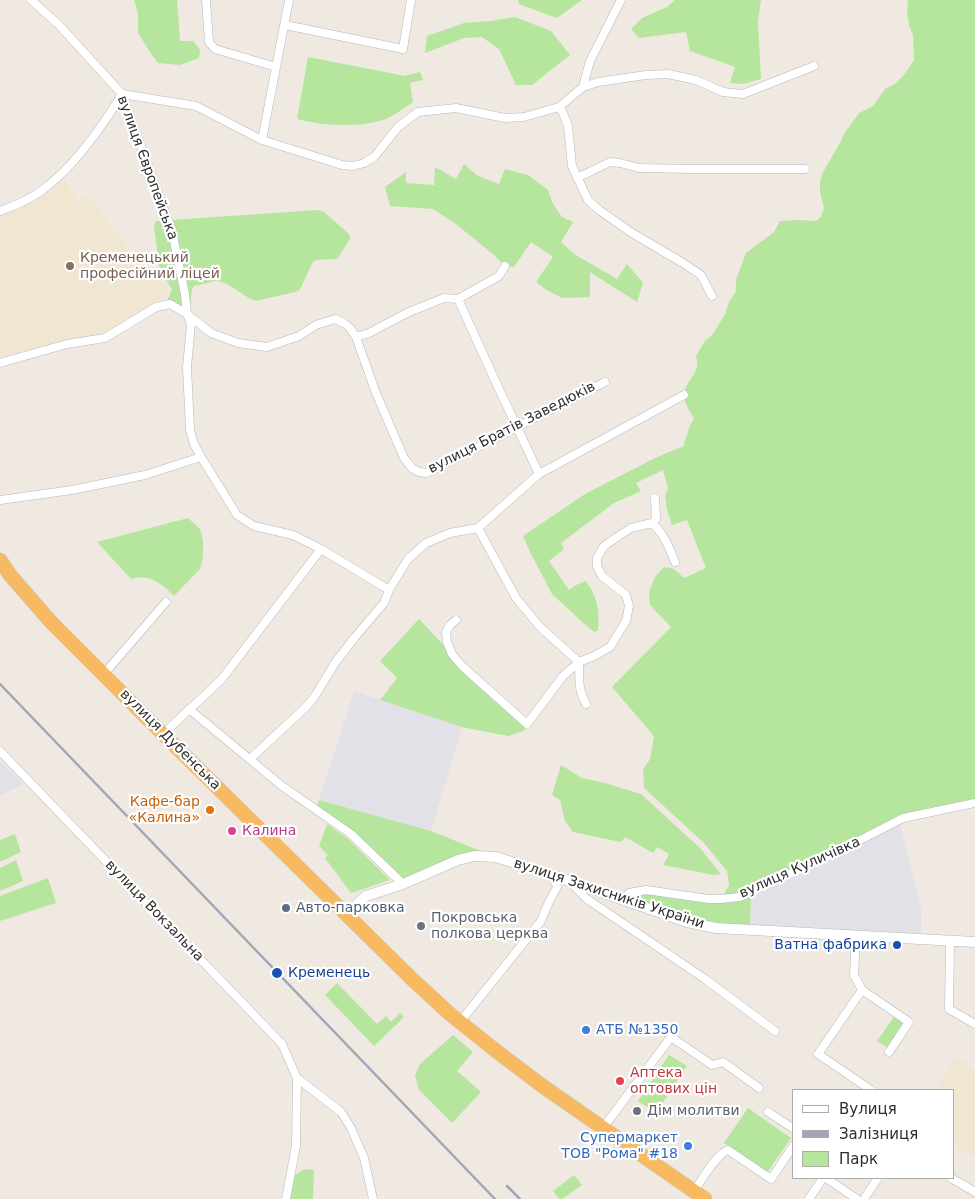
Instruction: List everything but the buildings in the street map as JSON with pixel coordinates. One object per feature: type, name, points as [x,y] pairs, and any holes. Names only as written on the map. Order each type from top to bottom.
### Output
[{"type":"highway","name":"вулиця Дубенська","points":[[0,560],[10,575],[51,622],[103,675],[413,980],[460,1022],[541,1085],[700,1192]]},
{"type":"street","name":"вулиця Європейська","points":[[30,0],[58,24],[122,94],[172,231],[185,294],[187,314],[191,324],[187,367],[190,430],[194,444],[201,457],[237,515],[254,526],[293,535],[321,549],[389,590]]},
{"type":"street","points":[[39,7],[45,0]]},
{"type":"street","points":[[206,0],[209,42],[215,49],[276,67]]},
{"type":"street","points":[[262,140],[289,0]]},
{"type":"street","points":[[284,25],[402,49],[411,0]]},
{"type":"street","points":[[582,87],[590,61],[621,0]]},
{"type":"street","points":[[0,211],[19,204],[41,191],[59,177],[88,142],[122,94],[196,106],[262,140],[342,165],[353,166],[364,163],[374,157],[398,127],[418,112],[456,108],[505,118],[524,117],[558,107],[582,87],[598,82],[646,75],[668,74],[696,80],[723,92],[743,94],[814,66]]},
{"type":"street","points":[[558,107],[563,113],[568,126],[572,166],[588,200],[632,234],[701,274],[712,296]]},
{"type":"street","points":[[577,178],[610,162],[639,168],[693,170],[805,169]]},
{"type":"street","points":[[0,363],[67,344],[105,338],[156,307],[170,304],[187,314],[211,333],[238,343],[267,347],[299,336],[316,325],[335,319],[350,328],[356,337],[369,333],[409,312],[444,298],[458,299],[499,276],[506,266]]},
{"type":"street","points":[[458,299],[539,474]]},
{"type":"street","name":"вулиця Братів Заведюків","points":[[356,337],[376,393],[404,458],[412,468],[419,472],[427,473],[605,382]]},
{"type":"street","points":[[250,759],[311,701],[340,656],[384,603],[389,590],[408,559],[426,543],[450,533],[478,528],[539,474],[684,395]]},
{"type":"street","points":[[0,500],[72,490],[146,474],[201,457]]},
{"type":"street","points":[[456,620],[446,632],[447,642],[452,654],[462,666],[527,724],[563,676],[579,662],[610,647],[626,621],[629,606],[626,595],[602,576],[597,566],[597,558],[604,546],[620,534],[631,528],[652,523],[656,519],[654,498]]},
{"type":"street","points":[[652,523],[659,529],[675,562]]},
{"type":"street","points":[[478,528],[516,598],[540,627],[579,662],[578,682],[581,695],[586,704]]},
{"type":"street","points":[[163,734],[221,680],[321,549]]},
{"type":"street","points":[[103,675],[166,602]]},
{"type":"street","points":[[189,709],[282,786],[351,834],[403,884]]},
{"type":"street","name":"вулиця Вокзальна","points":[[0,752],[282,1044],[297,1078]]},
{"type":"street","name":"вулиця Куличівка","points":[[623,900],[629,893],[646,890],[721,900],[739,897],[835,853],[903,818],[975,804]]},
{"type":"street","name":"вулиця Захисників України","points":[[346,914],[366,896],[403,884],[458,860],[474,856],[496,857],[687,922],[716,928],[975,942]]},
{"type":"street","points":[[460,1022],[541,921],[557,887],[555,876]]},
{"type":"street","points":[[574,883],[574,886],[587,899],[705,979],[775,1031]]},
{"type":"street","points":[[856,935],[854,976],[862,990],[909,1022],[889,1052]]},
{"type":"street","points":[[950,940],[949,1009],[975,1024]]},
{"type":"street","points":[[862,990],[818,1054],[870,1089]]},
{"type":"street","points":[[603,1128],[671,1037],[712,1065],[723,1062],[759,1088]]},
{"type":"street","points":[[286,1199],[296,1146],[297,1078]]},
{"type":"street","points":[[297,1078],[341,1112],[351,1128],[364,1158],[373,1199]]},
{"type":"street","points":[[768,1112],[792,1129]]},
{"type":"street","points":[[700,1192],[715,1162],[725,1150],[728,1150],[771,1179],[792,1148]]},
{"type":"street","points":[[809,1199],[823,1179]]},
{"type":"street","points":[[826,1179],[857,1199]]},
{"type":"street","points":[[864,1199],[877,1179]]},
{"type":"street","points":[[953,1179],[975,1192]]},
{"type":"shaded area","name":"Кременецький професійний ліцей","points":[[63,178],[78,201],[88,195],[142,268],[150,263],[170,293],[104,335],[65,340],[0,357],[0,216],[45,194]]},
{"type":"shaded area","points":[[354,691],[462,727],[431,831],[319,800]]},
{"type":"shaded area","points":[[0,761],[23,784],[0,796]]},
{"type":"shaded area","points":[[899,820],[921,909],[921,939],[750,929],[751,892]]},
{"type":"shaded area","points":[[956,1057],[975,1069],[975,1157],[955,1145],[955,1089],[937,1089]]},
{"type":"green space","points":[[134,0],[177,0],[180,41],[193,41],[200,50],[199,58],[180,65],[158,63],[138,33],[138,13]]},
{"type":"green space","points":[[518,0],[582,0],[557,18],[519,4]]},
{"type":"green space","points":[[675,0],[761,0],[758,22],[761,79],[743,84],[730,83],[735,67],[690,51],[686,32],[639,38],[631,29],[642,18],[667,7]]},
{"type":"green space","points":[[908,0],[975,0],[975,803],[903,818],[751,892],[750,929],[716,928],[639,906],[641,894],[646,890],[722,898],[729,885],[727,871],[704,843],[644,788],[643,770],[650,759],[654,737],[612,687],[671,627],[650,605],[649,592],[655,577],[664,567],[674,569],[684,578],[706,568],[687,520],[672,525],[667,510],[665,496],[668,488],[663,470],[636,483],[641,491],[614,503],[561,543],[564,549],[549,561],[569,590],[586,581],[590,587],[595,598],[599,616],[598,630],[595,632],[552,594],[523,536],[585,494],[653,459],[683,447],[694,418],[685,401],[685,389],[697,367],[696,356],[705,341],[713,334],[736,291],[736,280],[746,253],[774,232],[780,221],[816,221],[821,217],[824,208],[820,192],[820,182],[823,172],[844,134],[859,113],[873,106],[885,89],[895,84],[904,75],[914,60],[913,35],[907,11]]},
{"type":"green space","points":[[515,17],[551,31],[570,55],[532,85],[516,85],[499,49],[482,37],[464,38],[425,53],[427,36],[464,23]]},
{"type":"green space","points":[[308,57],[405,76],[420,72],[423,80],[410,83],[413,102],[386,119],[353,125],[297,119]]},
{"type":"green space","points":[[464,164],[478,176],[499,184],[505,169],[528,175],[548,190],[553,204],[562,217],[573,222],[561,242],[574,254],[617,279],[627,264],[643,283],[637,302],[590,272],[590,297],[562,298],[536,282],[553,257],[531,242],[514,267],[505,266],[457,225],[433,209],[390,206],[385,187],[406,172],[406,183],[434,185],[435,167],[456,179]]},
{"type":"green space","points":[[318,210],[324,212],[348,233],[350,239],[338,258],[316,260],[313,262],[299,291],[256,301],[231,286],[216,281],[194,286],[189,315],[168,301],[172,289],[160,272],[155,222]]},
{"type":"green space","points":[[188,518],[200,529],[203,540],[203,557],[200,569],[174,596],[160,584],[150,579],[131,579],[97,542]]},
{"type":"green space","points":[[419,619],[452,654],[527,724],[524,731],[508,736],[462,727],[380,700],[397,678],[380,661]]},
{"type":"green space","points":[[561,765],[582,778],[641,794],[700,848],[721,874],[714,875],[663,865],[669,854],[657,847],[653,853],[625,837],[621,842],[573,832],[565,821],[560,800],[552,795]]},
{"type":"green space","points":[[319,800],[431,831],[496,857],[474,856],[403,884],[351,834],[316,809]]},
{"type":"green space","points":[[327,824],[348,839],[390,880],[351,893],[325,858],[328,855],[319,846]]},
{"type":"green space","points":[[15,834],[21,852],[0,862],[0,840]]},
{"type":"green space","points":[[16,860],[23,881],[0,891],[0,868]]},
{"type":"green space","points":[[48,878],[56,903],[0,921],[0,896]]},
{"type":"green space","points":[[337,983],[377,1024],[386,1016],[391,1022],[400,1013],[404,1017],[374,1046],[325,995]]},
{"type":"green space","points":[[894,1017],[904,1023],[888,1048],[877,1041]]},
{"type":"green space","points":[[453,1035],[473,1052],[457,1071],[481,1092],[452,1123],[419,1090],[415,1075],[420,1064]]},
{"type":"green space","points":[[669,1055],[687,1066],[656,1113],[638,1101]]},
{"type":"green space","points":[[748,1108],[791,1138],[767,1173],[724,1143]]},
{"type":"green space","points":[[305,1169],[314,1170],[313,1199],[286,1199],[290,1178]]},
{"type":"green space","points":[[574,1175],[582,1185],[562,1199],[559,1199],[553,1191]]},
{"type":"railway","points":[[0,684],[495,1199]]},
{"type":"railway","points":[[507,1186],[520,1199]]},
{"type":"place","name":"Кременецький професійний ліцей","points":[[70,266]]},
{"type":"place","name":"Кафе-бар «Калина»","points":[[210,810]]},
{"type":"place","name":"Калина","points":[[232,831]]},
{"type":"place","name":"Авто-парковка","points":[[286,908]]},
{"type":"place","name":"Покровська полкова церква","points":[[421,926]]},
{"type":"place","name":"Ватна фабрика","points":[[897,945]]},
{"type":"place","name":"Кременець","points":[[277,973]]},
{"type":"place","name":"АТБ №1350","points":[[586,1030]]},
{"type":"place","name":"Аптека оптових цін","points":[[620,1081]]},
{"type":"place","name":"Дім молитви","points":[[637,1111]]},
{"type":"place","name":"Супермаркет ТОВ \"Рома\" #18","points":[[688,1146]]}]
